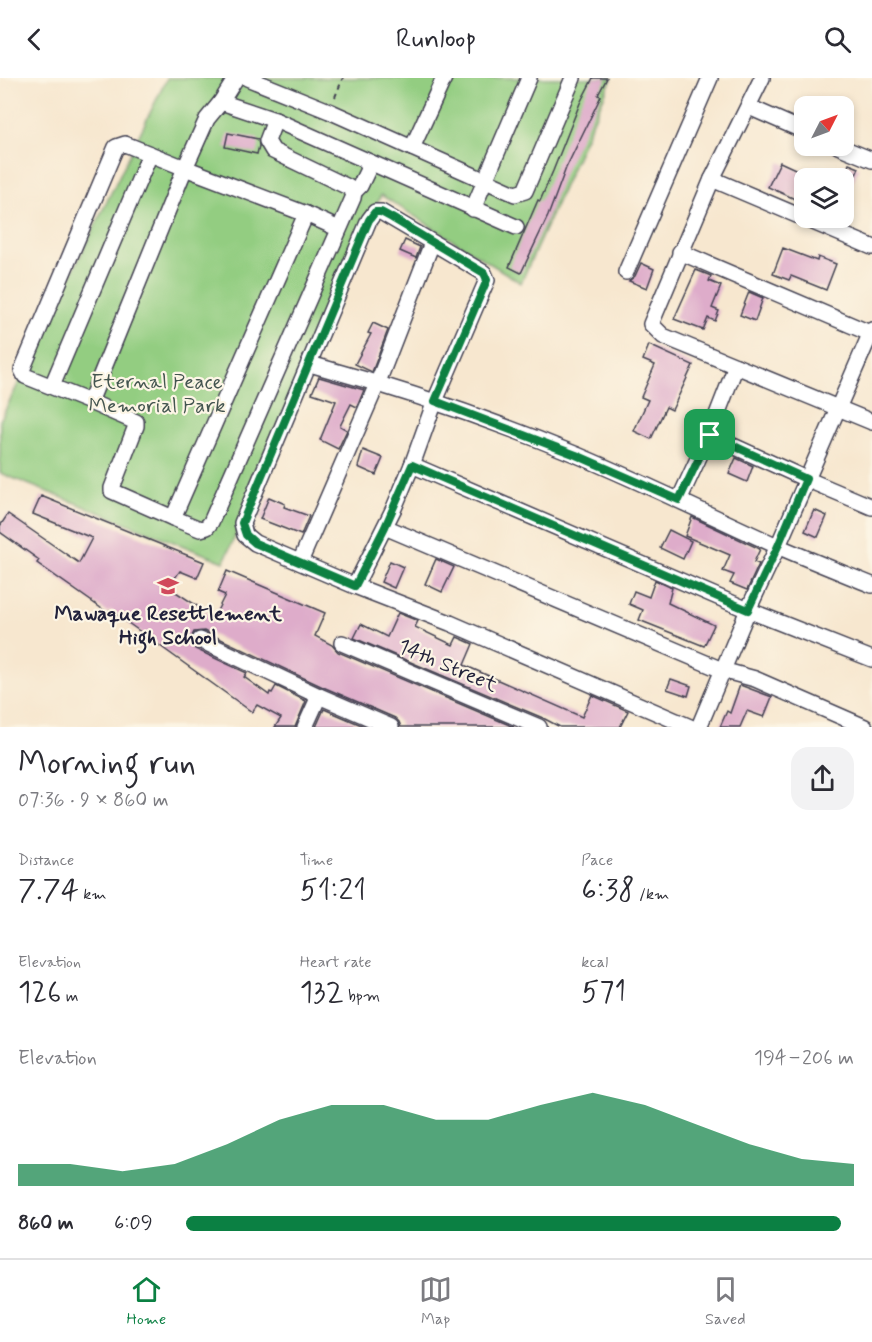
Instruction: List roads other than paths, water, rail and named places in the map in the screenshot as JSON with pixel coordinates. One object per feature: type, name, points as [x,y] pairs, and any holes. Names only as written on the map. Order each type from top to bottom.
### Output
[{"type":"street","points":[[90,402],[207,119],[236,78]]},
{"type":"street","points":[[247,78],[329,111],[515,194],[525,191],[573,78]]},
{"type":"street","points":[[412,148],[444,78]]},
{"type":"street","points":[[473,209],[529,78]]},
{"type":"street","points":[[626,272],[710,78]]},
{"type":"street","points":[[762,78],[712,179],[651,324],[663,336],[872,422]]},
{"type":"street","points":[[221,102],[275,120],[516,228]]},
{"type":"street","points":[[748,107],[794,127]]},
{"type":"street","points":[[275,120],[267,141],[273,151],[354,192]]},
{"type":"street","points":[[339,229],[125,144],[119,144],[111,158],[22,370],[25,376],[136,422],[112,491],[200,529],[207,528],[353,198],[354,192],[360,186],[371,163]]},
{"type":"street","points":[[854,153],[872,160]]},
{"type":"street","points":[[52,386],[150,154]]},
{"type":"street","points":[[712,179],[872,247]]},
{"type":"street","points":[[355,586],[385,527],[412,465],[435,401],[487,280],[484,273],[381,212],[375,212],[369,220],[242,523],[246,535],[255,543],[355,586],[450,624],[690,727]]},
{"type":"street","points":[[173,518],[306,214]]},
{"type":"street","points":[[300,562],[378,382],[432,243]]},
{"type":"street","points":[[680,252],[871,332],[699,727]]},
{"type":"street","points":[[310,364],[378,382],[435,401],[576,455],[778,546],[872,585]]},
{"type":"street","points":[[679,500],[710,435],[736,366]]},
{"type":"street","points":[[710,435],[872,507]]},
{"type":"street","points":[[412,465],[748,610],[872,659]]},
{"type":"street","points":[[385,527],[722,670],[755,679],[865,727]]},
{"type":"street","points":[[200,640],[391,727]]},
{"type":"street","name":"14th Street","points":[[342,642],[539,727]]},
{"type":"street","points":[[305,727],[319,696]]},
{"type":"place","name":"Mawaque Resettlement High School","points":[[168,586]]},
{"type":"park label","name":"Eternal Peace Memorial Park","points":[[157,393]]}]
